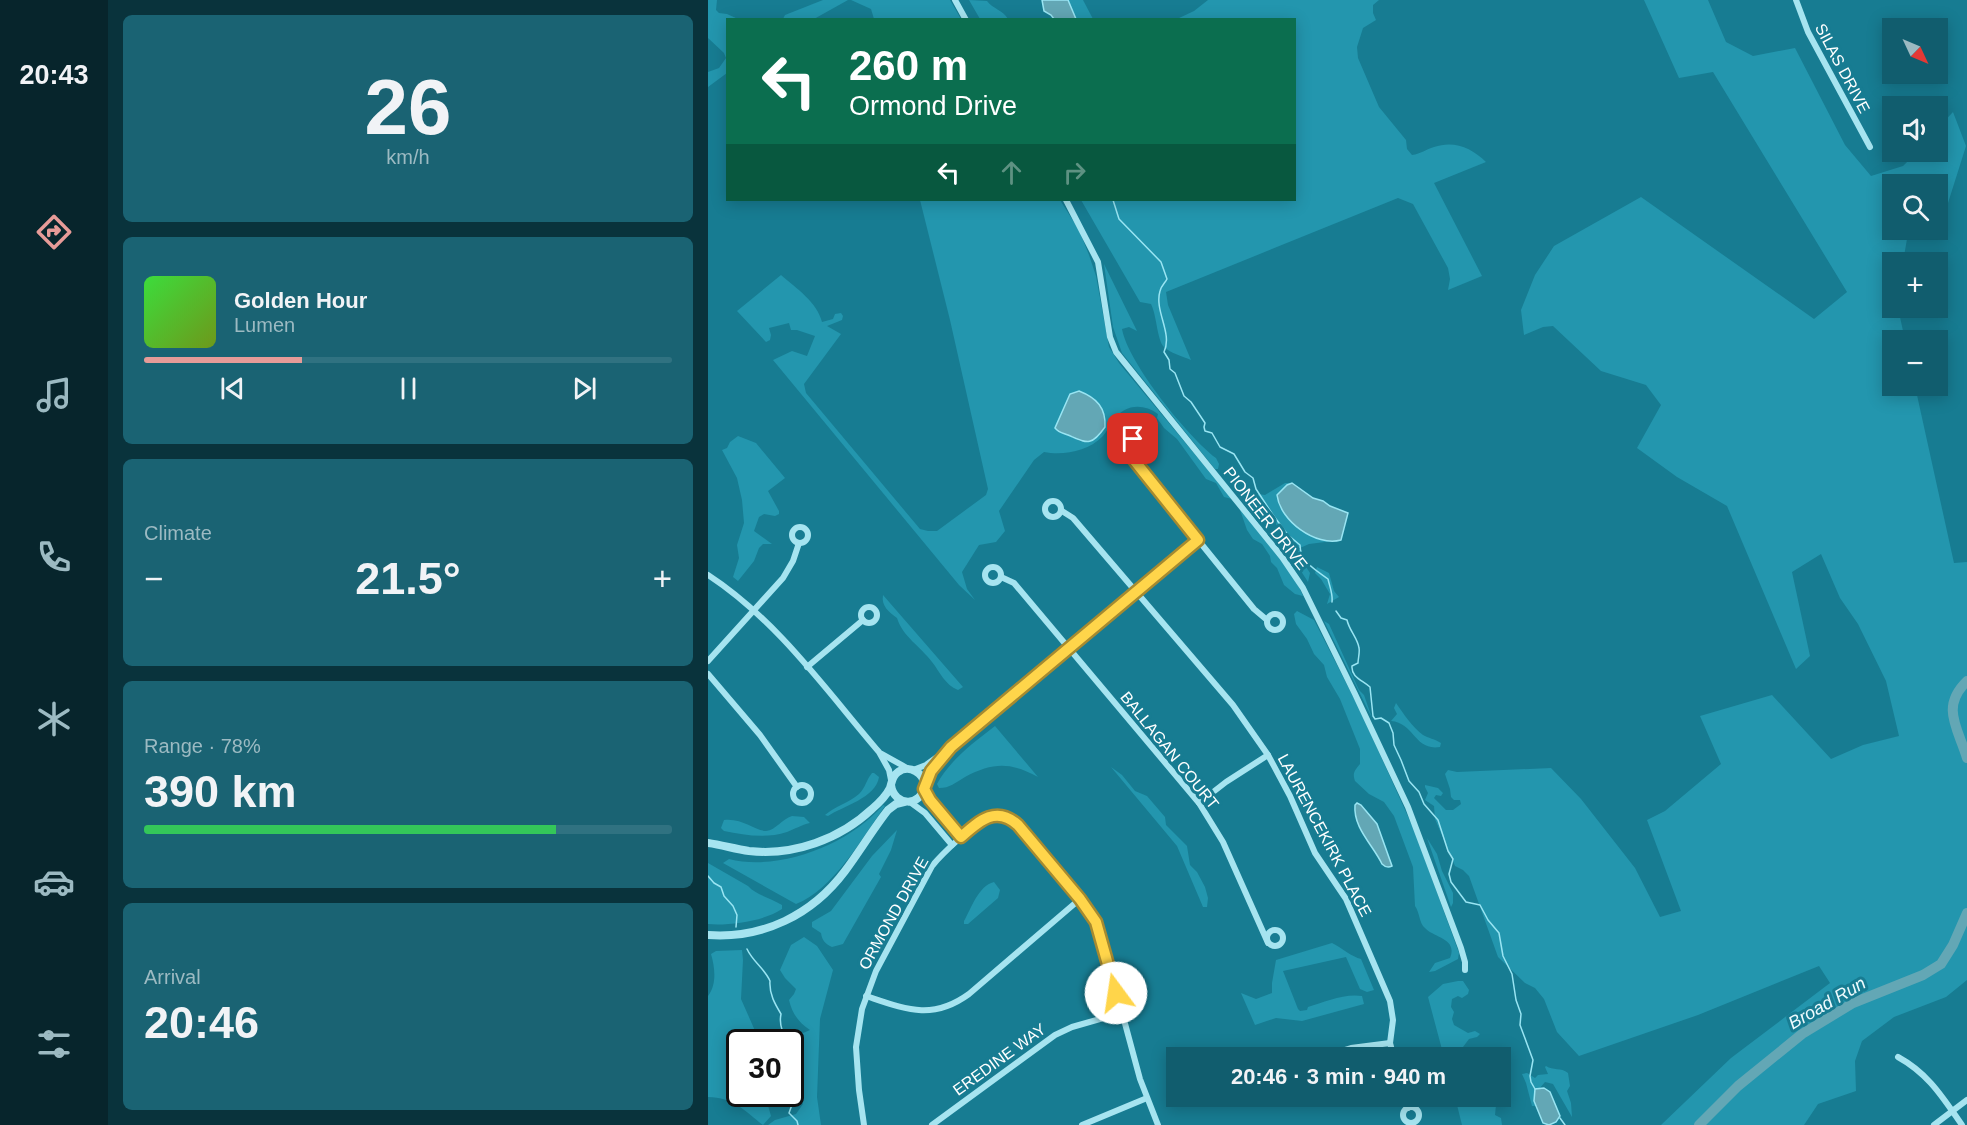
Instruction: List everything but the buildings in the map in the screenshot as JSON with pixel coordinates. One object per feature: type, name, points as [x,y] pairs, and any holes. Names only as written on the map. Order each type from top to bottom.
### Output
[{"type":"street","points":[[955,0],[965,18]]},
{"type":"street","name":"SILAS DRIVE","points":[[1796,0],[1808,32],[1870,147]]},
{"type":"street","name":"PIONEER DRIVE","points":[[1067,201],[1098,262],[1108,329],[1116,352],[1282,557],[1303,588],[1364,711],[1417,826],[1461,948],[1465,970]]},
{"type":"street","points":[[1127,449],[1135,462],[1254,609],[1267,620]]},
{"type":"street","name":"LAURENCEKIRK PLACE","points":[[1062,511],[1073,518],[1233,705],[1268,755],[1290,796],[1315,853],[1346,899],[1382,982],[1393,1015],[1391,1047]]},
{"type":"street","points":[[708,843],[764,852],[782,851],[813,844],[853,824],[878,803],[899,771],[926,765],[951,747],[1198,540]]},
{"type":"street","points":[[708,661],[783,578],[793,561],[799,543]]},
{"type":"street","points":[[708,575],[755,610],[784,639],[879,752],[891,773],[891,784],[895,796],[925,813],[952,845]]},
{"type":"street","name":"BALLAGAN COURT","points":[[1001,577],[1014,583],[1199,803],[1223,842],[1268,943]]},
{"type":"street","points":[[807,667],[863,620]]},
{"type":"street","points":[[708,674],[760,735],[797,787]]},
{"type":"street","points":[[708,935],[734,935],[759,931],[777,926],[803,912],[823,896],[844,873],[886,812],[893,806],[919,797],[931,771],[951,747]]},
{"type":"street","points":[[879,752],[921,775],[930,800],[961,837]]},
{"type":"street","points":[[1199,803],[1226,782],[1268,755]]},
{"type":"street","name":"ORMOND DRIVE","points":[[864,1125],[856,1047],[866,996],[876,971],[938,858],[985,818],[999,816],[1012,820],[1091,913],[1100,931],[1121,1013],[1147,1098],[1158,1125]]},
{"type":"street","points":[[866,996],[918,1011],[934,1010],[954,1004],[969,994],[1080,899]]},
{"type":"street","name":"EREDINE WAY","points":[[932,1125],[1055,1035],[1072,1027],[1121,1013]]},
{"type":"street","points":[[1359,1047],[1390,1043]]},
{"type":"street","points":[[1898,1057],[1920,1071],[1962,1125]]},
{"type":"street","points":[[1082,1125],[1147,1098]]},
{"type":"street","points":[[1934,1125],[1967,1100]]},
{"type":"shaded area","points":[[708,0],[717,0],[716,10],[719,13],[736,18],[726,18],[726,58],[724,53],[708,38]]},
{"type":"shaded area","points":[[823,0],[848,0],[816,18],[784,18],[785,15]]},
{"type":"shaded area","points":[[851,0],[950,0],[960,18],[874,18],[871,9]]},
{"type":"shaded area","points":[[969,0],[987,1],[1007,18],[979,18]]},
{"type":"shaded area","points":[[1042,0],[1068,0],[1076,18],[1053,18],[1044,11]]},
{"type":"shaded area","points":[[1068,0],[1083,0],[1092,18],[1076,18]]},
{"type":"shaded area","points":[[1208,0],[1379,0],[1373,5],[1376,20],[1363,28],[1357,47],[1358,58],[1379,107],[1406,140],[1407,149],[1412,155],[1449,144],[1469,149],[1486,162],[1434,183],[1482,276],[1448,290],[1450,279],[1448,268],[1413,204],[1398,198],[1166,292],[1168,305],[1191,360],[1164,347],[1151,304],[1140,302],[1082,201],[1296,201],[1296,18],[1179,18],[1194,11]]},
{"type":"shaded area","points":[[1644,0],[1708,0],[1726,42],[1753,56],[1795,48],[1845,145],[1871,176],[1903,166],[1907,162],[1948,162],[1948,117],[1953,112],[1966,146],[1948,203],[1948,174],[1882,174],[1882,240],[1907,240],[1905,252],[1882,252],[1882,318],[1900,318],[1903,330],[1882,330],[1882,396],[1917,396],[1954,563],[1967,562],[1967,980],[1946,997],[1894,1017],[1862,1041],[1855,1061],[1856,1091],[1818,1104],[1804,1125],[1661,1125],[1731,1058],[1830,983],[1819,966],[1698,1015],[1579,1056],[1557,1032],[1544,999],[1535,988],[1525,983],[1498,957],[1469,876],[1455,866],[1435,819],[1434,806],[1425,800],[1428,793],[1425,785],[1438,788],[1443,793],[1434,798],[1446,810],[1453,810],[1461,804],[1460,800],[1454,800],[1451,797],[1445,774],[1448,770],[1457,772],[1551,768],[1581,799],[1635,868],[1660,917],[1681,911],[1647,820],[1665,811],[1721,764],[1700,716],[1772,695],[1831,759],[1863,745],[1899,736],[1886,681],[1858,624],[1840,598],[1821,554],[1792,572],[1810,656],[1796,669],[1727,506],[1677,477],[1637,448],[1661,405],[1646,385],[1601,371],[1553,326],[1543,327],[1524,335],[1521,310],[1535,275],[1554,246],[1641,197],[1814,319],[1847,292],[1713,72],[1679,78]]},
{"type":"shaded area","points":[[726,58],[726,74],[708,87],[708,72],[719,68]]},
{"type":"shaded area","points":[[920,201],[1061,201],[1079,230],[1096,276],[1109,347],[1119,363],[1232,499],[1224,497],[1216,483],[1206,479],[1177,439],[1164,428],[1157,418],[1158,414],[1146,408],[1128,408],[1117,415],[1102,437],[1090,446],[1067,453],[1044,452],[1034,460],[999,511],[1005,531],[996,542],[979,545],[962,572],[967,589],[975,600],[959,585],[773,360],[792,351],[807,356],[815,336],[791,330],[789,323],[769,328],[770,340],[766,342],[737,311],[781,275],[811,302],[822,322],[833,319],[835,314],[841,313],[842,320],[827,326],[841,334],[804,384],[806,393],[920,529],[937,531],[986,495],[988,489]],"holes":[[[1079,391],[1086,394],[1082,442],[1066,434],[1076,392]]]},
{"type":"shaded area","points":[[1104,264],[1137,331],[1129,327],[1122,329],[1135,361],[1190,434],[1216,458],[1219,464],[1218,469],[1215,469],[1122,353],[1113,327]]},
{"type":"shaded area","points":[[1079,391],[1095,400],[1104,414],[1105,427],[1096,438],[1088,442],[1061,433],[1055,428],[1070,394]]},
{"type":"shaded area","points":[[738,436],[756,443],[785,478],[768,491],[779,514],[775,516],[764,514],[759,517],[754,531],[772,544],[763,544],[759,548],[754,561],[738,581],[733,577],[739,558],[737,545],[744,523],[742,500],[737,478],[722,450]]},
{"type":"shaded area","points":[[1285,483],[1292,483],[1287,485],[1301,531],[1333,541],[1309,544],[1300,548],[1303,556],[1301,559],[1310,573],[1308,582],[1285,546],[1276,524],[1267,515],[1258,498],[1258,494],[1265,495]]},
{"type":"shaded area","points":[[1292,483],[1313,498],[1348,513],[1341,540],[1321,540],[1292,523],[1280,505],[1277,495]]},
{"type":"shaded area","points":[[1239,507],[1290,572],[1303,596],[1295,594],[1284,585],[1277,568],[1271,562],[1262,544],[1253,539],[1247,530]]},
{"type":"shaded area","points":[[1317,567],[1329,573],[1334,591],[1339,597],[1327,604],[1330,594],[1315,573]]},
{"type":"shaded area","points":[[883,595],[963,687],[958,690],[946,682],[927,656],[903,631],[897,618],[886,608]]},
{"type":"shaded area","points":[[1297,611],[1314,620],[1359,708],[1415,832],[1459,953],[1458,959],[1435,971],[1429,972],[1435,963],[1450,958],[1451,946],[1425,928],[1422,923],[1415,906],[1413,867],[1394,816],[1384,802],[1369,794],[1355,781],[1354,772],[1360,764],[1360,749],[1340,699],[1327,677],[1324,665],[1314,654],[1296,624],[1294,614]]},
{"type":"shaded area","points":[[1324,621],[1329,624],[1359,690],[1364,695],[1372,718]]},
{"type":"shaded area","points":[[1396,703],[1415,728],[1423,735],[1441,743],[1440,747],[1425,745],[1405,726],[1391,721],[1397,714],[1394,708]]},
{"type":"shaded area","points":[[995,726],[1038,777],[1010,766],[993,766],[975,772],[949,786],[939,788],[937,784],[942,775],[955,760]]},
{"type":"shaded area","points":[[1111,767],[1122,775],[1135,791],[1147,796],[1165,817],[1166,825],[1187,846],[1190,865],[1197,872],[1205,887],[1208,898],[1207,907],[1203,907],[1177,846]]},
{"type":"shaded area","points":[[872,773],[879,777],[872,791],[858,801],[828,816],[825,815],[859,794]]},
{"type":"shaded area","points":[[1357,803],[1377,824],[1392,866],[1387,867],[1382,864],[1360,829],[1355,813]]},
{"type":"shaded area","points":[[883,805],[885,806],[846,862],[822,887],[810,897],[796,904],[723,863],[729,859],[770,862],[812,852],[852,832]]},
{"type":"shaded area","points":[[792,816],[804,817],[810,823],[787,832],[763,836],[724,831],[721,828],[724,820],[731,820],[766,831]]},
{"type":"shaded area","points":[[897,830],[891,850],[879,874],[881,877],[843,944],[830,946],[824,942],[821,933],[812,927],[812,922],[831,911],[872,856]]},
{"type":"shaded area","points":[[1427,838],[1437,854],[1442,871],[1453,893],[1451,907]]},
{"type":"shaded area","points":[[708,863],[755,892],[782,905],[782,909],[766,917],[746,922],[708,924]]},
{"type":"shaded area","points":[[994,882],[1000,890],[998,898],[968,924],[964,924],[979,893],[988,884]]},
{"type":"shaded area","points":[[804,937],[817,946],[833,970],[820,1019],[817,1097],[821,1125],[768,1125],[775,1120],[796,1114],[801,1107],[804,1107],[804,1033],[810,1030],[794,1013],[789,1000],[796,989],[780,970],[791,945]]},
{"type":"shaded area","points":[[1332,943],[1361,959],[1374,990],[1367,992],[1360,989],[1346,957],[1283,971],[1298,1009],[1307,1010],[1308,1007],[1355,995],[1362,996],[1364,1004],[1302,1021],[1276,1018],[1255,1025],[1241,993],[1256,999],[1272,993],[1276,960]]},
{"type":"shaded area","points":[[742,950],[741,999],[754,1029],[726,1029],[726,1099],[708,1097],[708,996],[713,986],[714,976],[711,954],[716,951]]},
{"type":"shaded area","points":[[1463,981],[1469,990],[1468,994],[1462,998],[1458,996],[1452,999],[1451,1007],[1454,1012],[1452,1019],[1454,1025],[1468,1033],[1475,1031],[1480,1034],[1469,1039],[1463,1047],[1441,1047],[1428,997],[1443,984]]},
{"type":"shaded area","points":[[1546,1066],[1568,1073],[1570,1086],[1567,1091],[1572,1117],[1553,1084],[1545,1082],[1539,1089],[1535,1089],[1537,1106],[1532,1106],[1522,1074],[1527,1073],[1535,1078],[1538,1075],[1548,1074]]},
{"type":"shaded area","points":[[1544,1088],[1550,1092],[1560,1116],[1556,1122],[1549,1125],[1543,1123],[1534,1101],[1535,1089]]},
{"type":"shaded area","points":[[740,1107],[768,1107],[771,1116],[763,1125]]},
{"type":"shaded area","points":[[1458,1107],[1496,1107],[1495,1115],[1501,1118],[1502,1125],[1462,1125]]},
{"type":"waterway","points":[[1113,201],[1119,219],[1161,262],[1167,279],[1161,289],[1159,299],[1166,337],[1164,352],[1184,396],[1191,402],[1205,423],[1205,431],[1212,433],[1220,447],[1234,454],[1245,472],[1253,478],[1256,489],[1273,515],[1288,535],[1300,545],[1306,561],[1328,579],[1332,602]]},
{"type":"waterway","points":[[1336,611],[1341,618],[1347,620],[1358,645],[1358,663],[1352,666],[1352,670],[1355,676],[1370,687],[1373,716],[1375,719],[1381,718],[1389,723],[1394,745],[1409,781],[1438,820],[1453,859],[1449,874],[1451,882],[1466,902],[1480,905],[1488,920],[1499,933],[1503,956],[1512,974],[1516,1000],[1521,1014],[1520,1025],[1533,1060],[1530,1076],[1535,1089]]},
{"type":"waterway","name":"Broad Run","points":[[1967,681],[1954,700],[1953,709],[1956,727],[1967,758]]},
{"type":"waterway","points":[[708,876],[721,887],[724,896],[733,906],[737,915],[736,927]]},
{"type":"waterway","name":"Broad Run","points":[[1699,1125],[1738,1086],[1802,1034],[1853,1003],[1923,975],[1941,964],[1953,945],[1967,913]]},
{"type":"waterway","points":[[747,949],[770,981],[771,995],[781,1014],[782,1029]]},
{"type":"waterway","points":[[791,1107],[789,1113],[798,1125]]},
{"type":"waterway","points":[[1560,1118],[1565,1125]]},
{"type":"route","points":[[1116,993],[1100,931],[1091,913],[1018,825],[1008,818],[992,816],[978,822],[961,837],[930,800],[924,785],[931,771],[951,747],[1198,540],[1130,455],[1127,449],[1131,447],[1133,439]]}]
